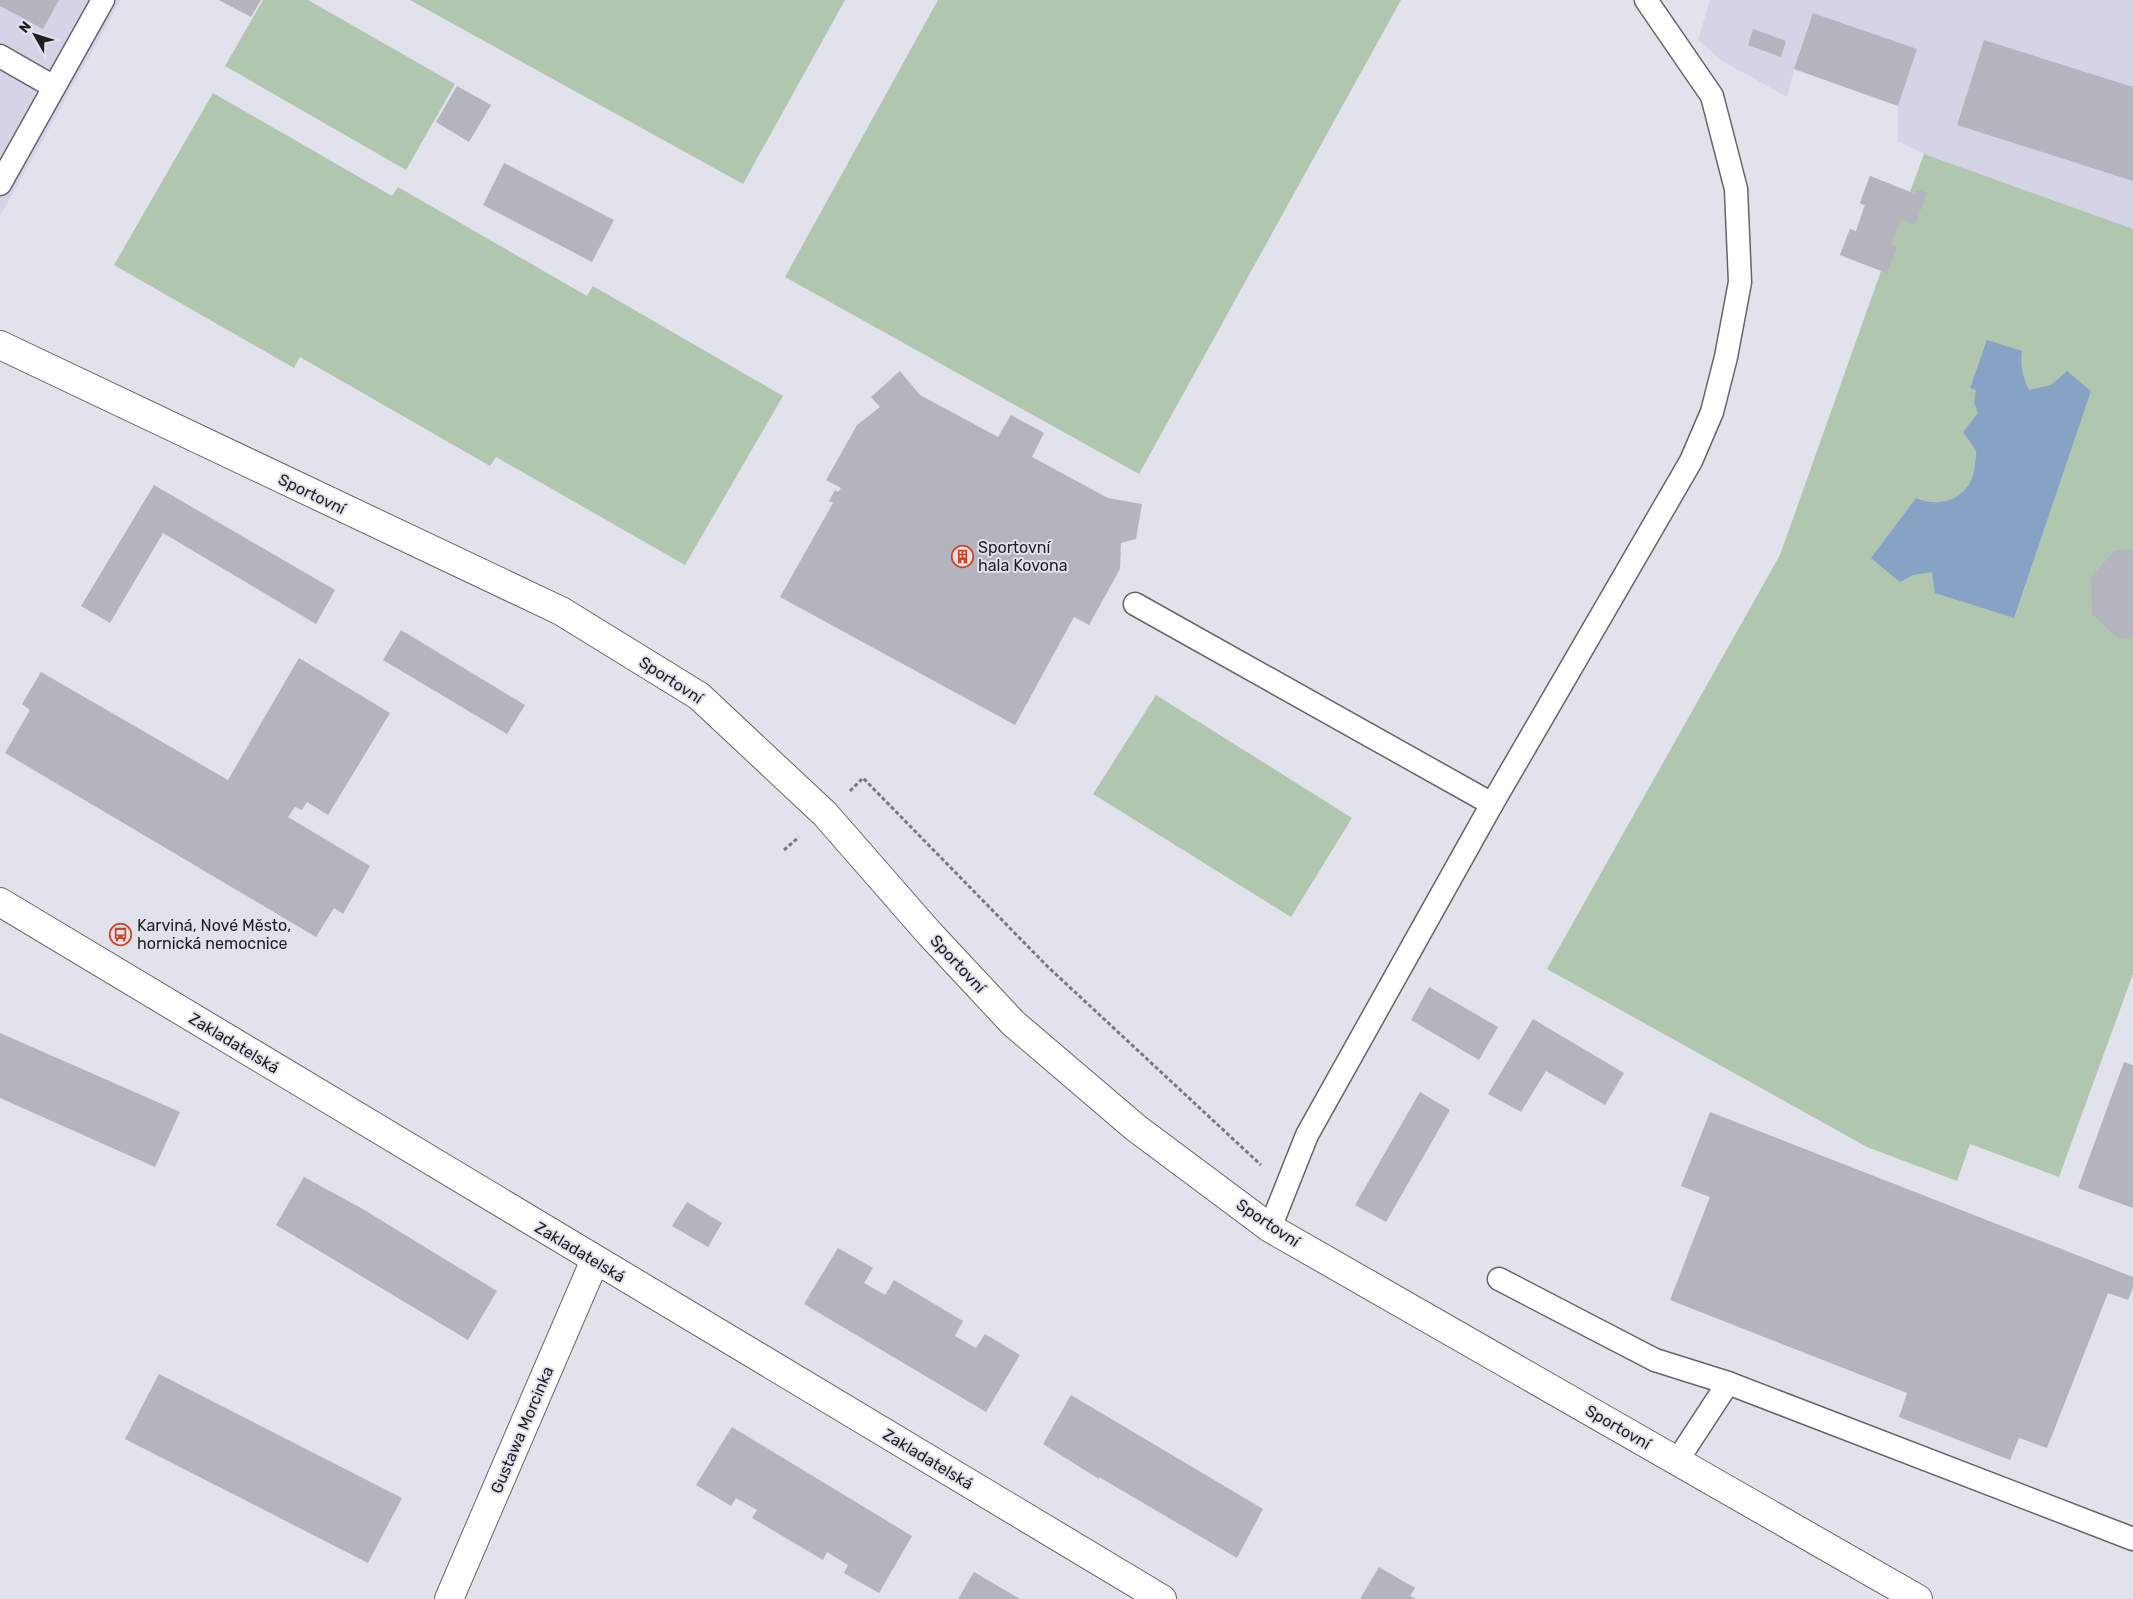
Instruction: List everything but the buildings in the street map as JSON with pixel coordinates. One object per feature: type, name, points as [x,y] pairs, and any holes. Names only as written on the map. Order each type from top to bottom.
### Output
[{"type":"street","name":"Sportovní","points":[[0,345],[561,611],[699,696],[825,814],[929,933],[1013,1023],[1136,1128],[1270,1228],[1918,1599]]},
{"type":"street","name":"Zakladatelská","points":[[0,902],[1162,1599]]},
{"type":"street","name":"Gustawa Morcinka","points":[[449,1599],[595,1260]]},
{"type":"lane","points":[[0,184],[103,0]]},
{"type":"lane","points":[[1270,1228],[1307,1135],[1492,804],[1691,461],[1712,412],[1726,356],[1740,282],[1736,189],[1712,96],[1646,0]]},
{"type":"lane","points":[[0,56],[54,87]]},
{"type":"lane","points":[[1135,604],[1492,804]]},
{"type":"lane","points":[[1500,1279],[1655,1360],[1728,1383],[2133,1540]]},
{"type":"lane","points":[[1677,1461],[1728,1383]]},
{"type":"path","points":[[784,850],[864,778],[1047,966],[1286,1188]]},
{"type":"shaded area","points":[[0,0],[121,0],[0,216]]},
{"type":"shaded area","points":[[1710,0],[2133,0],[2133,230],[1924,154],[1898,141],[1898,106],[1794,69],[1787,97],[1722,61],[1698,40]]},
{"type":"green space","points":[[263,0],[308,0],[455,84],[406,170],[225,66]]},
{"type":"green space","points":[[410,0],[845,0],[743,184]]},
{"type":"green space","points":[[938,0],[1401,0],[1139,474],[785,277]]},
{"type":"green space","points":[[213,93],[392,196],[398,187],[587,296],[593,286],[783,396],[685,565],[496,457],[490,466],[300,357],[294,368],[114,265]]},
{"type":"green space","points":[[1924,154],[2133,229],[2133,974],[2059,1177],[1970,1144],[1957,1181],[1867,1147],[1547,969],[1780,555],[1881,271],[1840,255],[1850,229],[1856,231],[1865,205],[1860,203],[1870,176],[1910,192]]},
{"type":"green space","points":[[1156,695],[1352,818],[1291,917],[1093,794]]},
{"type":"water","points":[[1987,340],[2022,351],[2021,362],[2029,390],[2051,385],[2067,371],[2091,391],[2014,618],[1935,593],[1932,572],[1913,575],[1900,582],[1871,558],[1916,498],[1926,501],[1946,501],[1955,498],[1969,484],[1973,475],[1976,453],[1963,432],[1978,413],[1974,402],[1976,390],[1970,388]]},
{"type":"place","name":"Sportovní hala Kovona","points":[[962,556]]},
{"type":"place","name":"Karviná, Nové Město, hornická nemocnice","points":[[121,934]]}]
